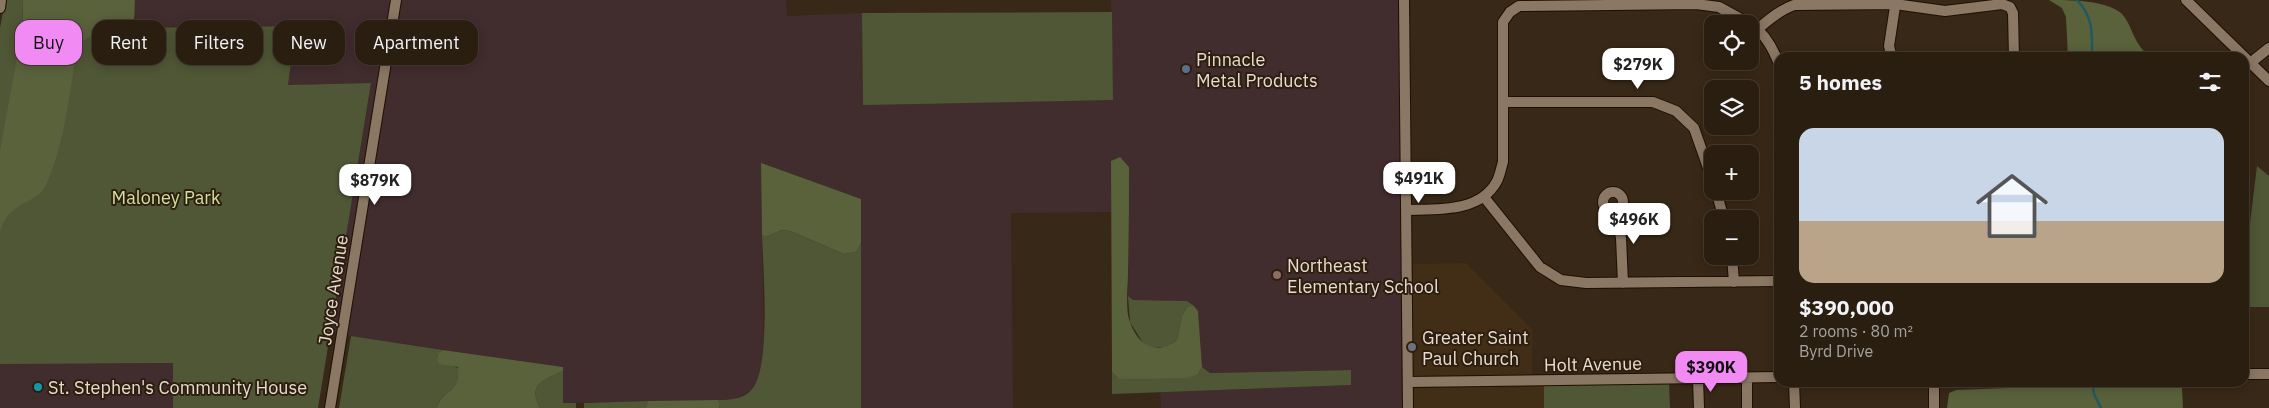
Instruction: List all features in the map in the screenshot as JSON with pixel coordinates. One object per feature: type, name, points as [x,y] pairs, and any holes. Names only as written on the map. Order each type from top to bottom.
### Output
[{"type":"street","points":[[0,8],[1,0]]},
{"type":"street","name":"Joyce Avenue","points":[[330,408],[396,0]]},
{"type":"street","points":[[1404,0],[1408,408]]},
{"type":"street","points":[[2186,0],[2235,52]]},
{"type":"street","points":[[1890,52],[1889,46],[1895,2]]},
{"type":"street","points":[[1759,23],[1794,5],[1895,2],[1945,11],[1993,3],[2002,4],[2010,7],[2014,20],[2014,52]]},
{"type":"street","points":[[1406,210],[1454,209],[1484,197],[1496,181],[1503,162],[1503,22],[1510,12],[1519,6],[1696,4],[1719,7],[1733,15]]},
{"type":"street","points":[[1759,34],[1774,52]]},
{"type":"street","points":[[2249,63],[2269,48]]},
{"type":"street","points":[[2249,66],[2269,81]]},
{"type":"street","points":[[1503,102],[1653,102],[1676,111],[1694,128],[1704,156]]},
{"type":"street","points":[[1484,197],[1540,267],[1561,280],[1586,283],[1774,281]]},
{"type":"street","points":[[1616,212],[1621,238],[1623,282]]},
{"type":"street","points":[[1733,265],[1734,282]]},
{"type":"street","points":[[2249,374],[2269,374]]},
{"type":"street","name":"Holt Avenue","points":[[1408,382],[1774,377]]},
{"type":"street","points":[[1747,378],[1747,408]]},
{"type":"street","points":[[1698,379],[1699,408]]},
{"type":"street","points":[[1794,387],[1795,408]]},
{"type":"street","points":[[1934,387],[1934,408]]},
{"type":"shaded area","points":[[135,0],[786,0],[787,16],[862,13],[863,104],[1113,100],[1111,0],[1404,0],[1409,408],[1161,408],[1160,392],[1351,385],[1351,370],[1210,373],[1202,367],[1198,312],[1193,305],[1187,301],[1133,300],[1128,296],[1129,167],[1111,161],[1111,212],[1011,213],[1013,408],[861,408],[861,199],[761,163],[764,350],[760,378],[752,390],[736,400],[563,403],[562,367],[330,333],[371,83],[288,85],[291,65],[345,65],[345,20],[273,20],[273,26],[263,26],[263,20],[176,20],[176,27],[166,27],[166,20],[134,20]]},
{"type":"shaded area","points":[[0,250],[97,364],[173,363],[173,408],[0,408]]},
{"type":"shaded area","points":[[1466,263],[1532,329],[1532,380],[1544,380],[1544,408],[1409,408],[1407,264]]},
{"type":"green space","name":"Maloney Park","points":[[5,0],[23,0],[22,20],[15,20],[15,65],[82,65],[82,28],[92,28],[92,65],[166,65],[166,27],[176,27],[176,65],[263,65],[263,26],[273,26],[273,65],[291,65],[288,85],[371,83],[318,408],[173,408],[173,363],[0,364],[0,28]]},
{"type":"green space","points":[[23,0],[135,0],[133,20],[92,20],[92,36],[82,43],[82,20],[22,20]]},
{"type":"green space","points":[[2049,0],[2097,3],[2114,9],[2125,17],[2138,43],[2145,52],[2068,52],[2066,17],[2062,8]]},
{"type":"green space","points":[[1112,12],[1113,100],[863,105],[862,13]]},
{"type":"green space","points":[[16,65],[75,65],[58,153],[46,185],[36,197],[15,208],[9,214],[0,233],[0,151]]},
{"type":"green space","points":[[1120,157],[1129,167],[1128,317],[1133,330],[1143,342],[1155,348],[1162,347],[1170,345],[1177,340],[1182,316],[1187,307],[1193,305],[1198,311],[1202,367],[1198,374],[1187,378],[1119,379],[1112,372],[1111,161]]},
{"type":"green space","points":[[761,163],[861,199],[861,243],[856,252],[844,254],[790,231],[782,230],[766,237],[762,235]]},
{"type":"green space","points":[[2257,166],[2269,176],[2269,307],[2249,307],[2249,232]]},
{"type":"green space","points":[[782,230],[790,231],[844,254],[856,252],[861,243],[861,408],[719,408],[718,400],[742,397],[750,392],[759,376],[765,314],[762,235],[766,237]]},
{"type":"green space","points":[[1128,296],[1133,300],[1187,301],[1193,305],[1187,307],[1182,316],[1177,340],[1167,347],[1150,348],[1143,343],[1130,322]]},
{"type":"green space","points":[[351,336],[443,350],[438,353],[437,359],[458,368],[458,377],[454,388],[443,397],[437,408],[339,408]]},
{"type":"green space","points":[[443,350],[563,367],[563,371],[544,380],[537,388],[535,393],[536,400],[540,408],[437,408],[443,397],[454,387],[458,376],[458,367],[439,364],[437,359],[438,353]]},
{"type":"green space","points":[[1202,367],[1210,373],[1351,370],[1351,385],[1112,394],[1112,372],[1119,379],[1198,374]]},
{"type":"green space","points":[[563,371],[563,403],[576,403],[576,408],[540,408],[536,400],[535,393],[537,388],[544,380]]},
{"type":"green space","points":[[1669,383],[1670,408],[1544,408],[1544,385]]},
{"type":"green space","points":[[2031,387],[2181,387],[2183,408],[1947,408],[1949,393],[1956,390]]},
{"type":"green space","points":[[718,400],[719,408],[645,408],[648,401]]},
{"type":"green space","points":[[648,401],[645,408],[584,408],[584,403]]},
{"type":"waterway","points":[[2077,0],[2087,13],[2092,34],[2092,52]]},
{"type":"waterway","points":[[2093,387],[2101,408]]},
{"type":"place","name":"Pinnacle Metal Products","points":[[1186,69]]},
{"type":"place","name":"Northeast Elementary School","points":[[1277,275]]},
{"type":"place","name":"Greater Saint Paul Church","points":[[1412,347]]},
{"type":"place","name":"St. Stephen's Community House","points":[[38,387]]}]
